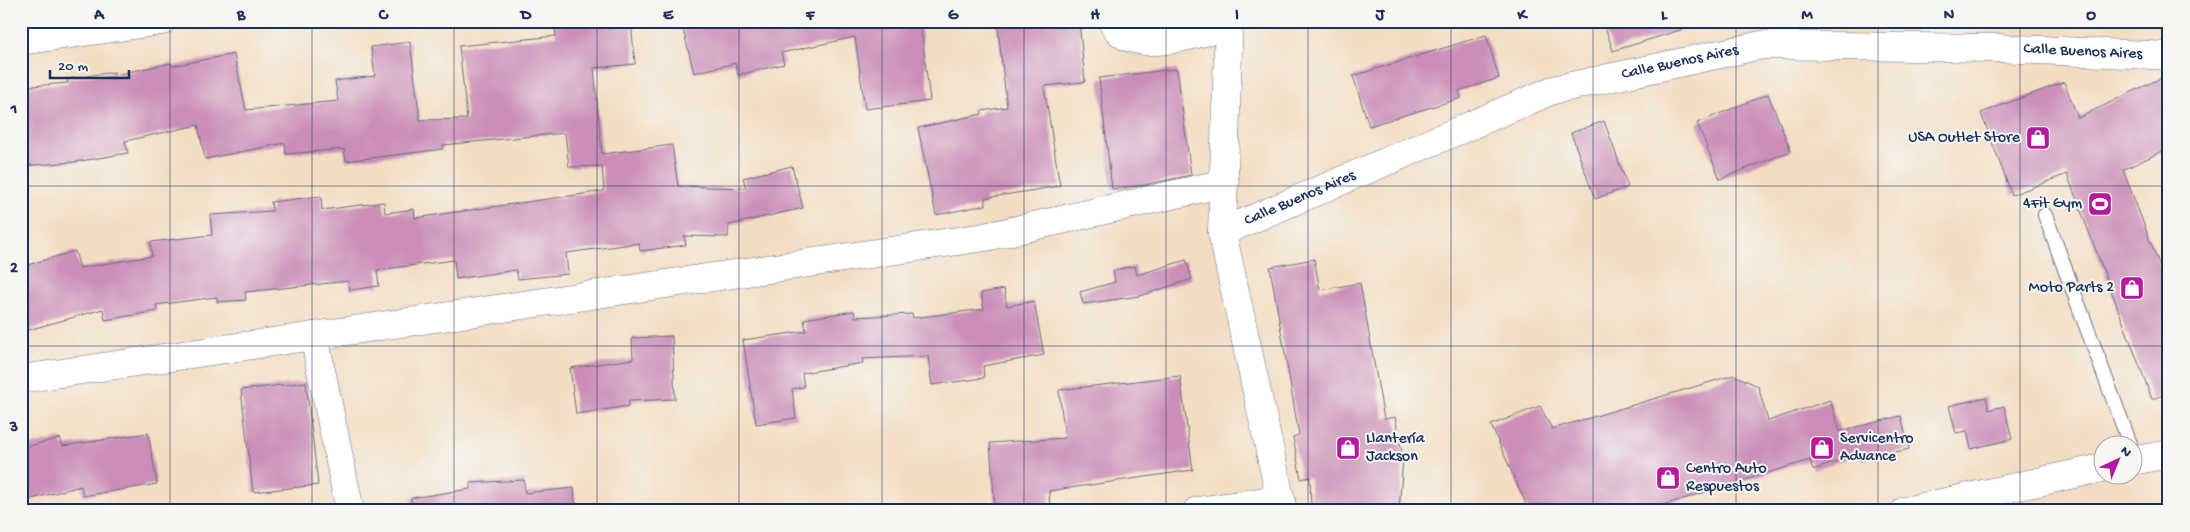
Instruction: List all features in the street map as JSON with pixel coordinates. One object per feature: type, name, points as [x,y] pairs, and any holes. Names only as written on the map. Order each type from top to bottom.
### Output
[{"type":"street","points":[[21,41],[162,21]]},
{"type":"street","points":[[1112,21],[1115,27],[1134,40],[1172,41],[1229,23],[1222,232],[1282,505],[1197,511]]},
{"type":"street","name":"Calle Buenos Aires","points":[[1222,232],[1553,90],[1762,45],[1996,48],[2169,56]]},
{"type":"street","points":[[21,379],[985,237],[1225,183]]},
{"type":"street","points":[[314,336],[350,511]]},
{"type":"street","points":[[2142,454],[2169,454]]},
{"type":"street","points":[[1905,511],[2092,470]]},
{"type":"lane","points":[[2045,215],[2126,434]]},
{"type":"building","points":[[554,21],[631,21],[635,64],[594,68],[602,154],[672,145],[678,186],[746,188],[743,178],[792,166],[803,208],[729,225],[728,237],[684,236],[686,245],[640,251],[639,243],[566,253],[568,274],[518,279],[516,270],[456,279],[454,260],[377,270],[379,286],[350,290],[349,281],[245,292],[246,300],[217,302],[217,297],[156,305],[157,311],[105,320],[103,309],[21,332],[21,267],[75,251],[80,268],[152,256],[150,242],[212,235],[210,215],[272,211],[271,202],[321,196],[322,210],[384,202],[385,213],[414,209],[415,218],[604,191],[602,166],[569,167],[565,133],[443,145],[443,149],[346,161],[344,149],[286,154],[285,143],[205,159],[198,125],[125,141],[128,153],[75,162],[21,166],[21,87],[68,83],[67,79],[114,72],[114,75],[171,63],[172,66],[234,54],[246,110],[338,101],[335,81],[375,76],[371,47],[410,42],[420,120],[467,119],[459,46],[556,36]]},
{"type":"building","points":[[681,21],[920,21],[930,101],[865,109],[855,37],[781,53],[784,64],[738,75],[735,63],[694,73]]},
{"type":"building","points":[[997,21],[1079,21],[1085,82],[1044,86],[1060,186],[985,198],[986,205],[936,215],[918,128],[982,114],[981,111],[1007,107]]},
{"type":"building","points":[[1603,21],[1693,21],[1693,26],[1613,51]]},
{"type":"building","points":[[1486,35],[1499,78],[1459,91],[1461,98],[1369,126],[1353,76]]},
{"type":"building","points":[[1177,69],[1191,175],[1145,185],[1112,189],[1099,78]]},
{"type":"building","points":[[2161,78],[2169,93],[2169,148],[2123,170],[2169,290],[2169,393],[2152,399],[2067,174],[2012,195],[1981,113],[2064,82],[2078,118]]},
{"type":"building","points":[[1768,94],[1791,151],[1720,179],[1697,123]]},
{"type":"building","points":[[1604,121],[1628,187],[1595,199],[1571,133]]},
{"type":"building","points":[[1314,259],[1320,290],[1360,283],[1384,419],[1395,417],[1403,458],[1399,511],[1311,511],[1310,477],[1301,479],[1293,437],[1299,435],[1270,267]]},
{"type":"building","points":[[1186,260],[1192,279],[1140,296],[1083,304],[1080,292],[1115,282],[1113,270],[1135,266],[1137,275]]},
{"type":"building","points":[[1004,289],[1007,306],[1034,301],[1044,355],[983,366],[984,378],[932,385],[928,356],[862,359],[863,363],[802,373],[804,387],[792,389],[796,418],[756,424],[743,340],[806,331],[804,319],[854,311],[855,317],[912,314],[913,318],[984,309],[981,293]]},
{"type":"building","points":[[672,336],[675,399],[628,401],[629,406],[576,414],[570,368],[633,359],[632,338]]},
{"type":"building","points":[[1734,375],[1758,386],[1768,421],[1830,400],[1840,431],[1901,416],[1909,449],[1861,460],[1860,454],[1813,470],[1810,460],[1644,511],[1529,511],[1491,425],[1540,406],[1552,429]]},
{"type":"building","points":[[1180,376],[1193,470],[1049,491],[1050,509],[995,511],[990,443],[1065,438],[1059,390]]},
{"type":"building","points":[[306,382],[318,485],[253,492],[241,390]]},
{"type":"building","points":[[1986,397],[1989,410],[2004,406],[2012,439],[1971,449],[1967,431],[1956,433],[1949,406]]},
{"type":"building","points":[[148,433],[157,484],[83,496],[81,486],[28,500],[21,475],[21,448],[60,438],[63,446]]},
{"type":"building","points":[[524,480],[525,493],[574,488],[576,511],[412,511],[411,498],[470,489],[470,483]]},
{"type":"place","name":"USA Outlet Store","points":[[2038,138]]},
{"type":"place","name":"4Fit Gym","points":[[2100,204]]},
{"type":"place","name":"Moto Parts 2","points":[[2132,288]]},
{"type":"place","name":"Llantería Jackson","points":[[1348,448]]},
{"type":"place","name":"Servicentro Advance","points":[[1822,448]]},
{"type":"place","name":"Centro Auto Respuestos","points":[[1668,478]]}]
